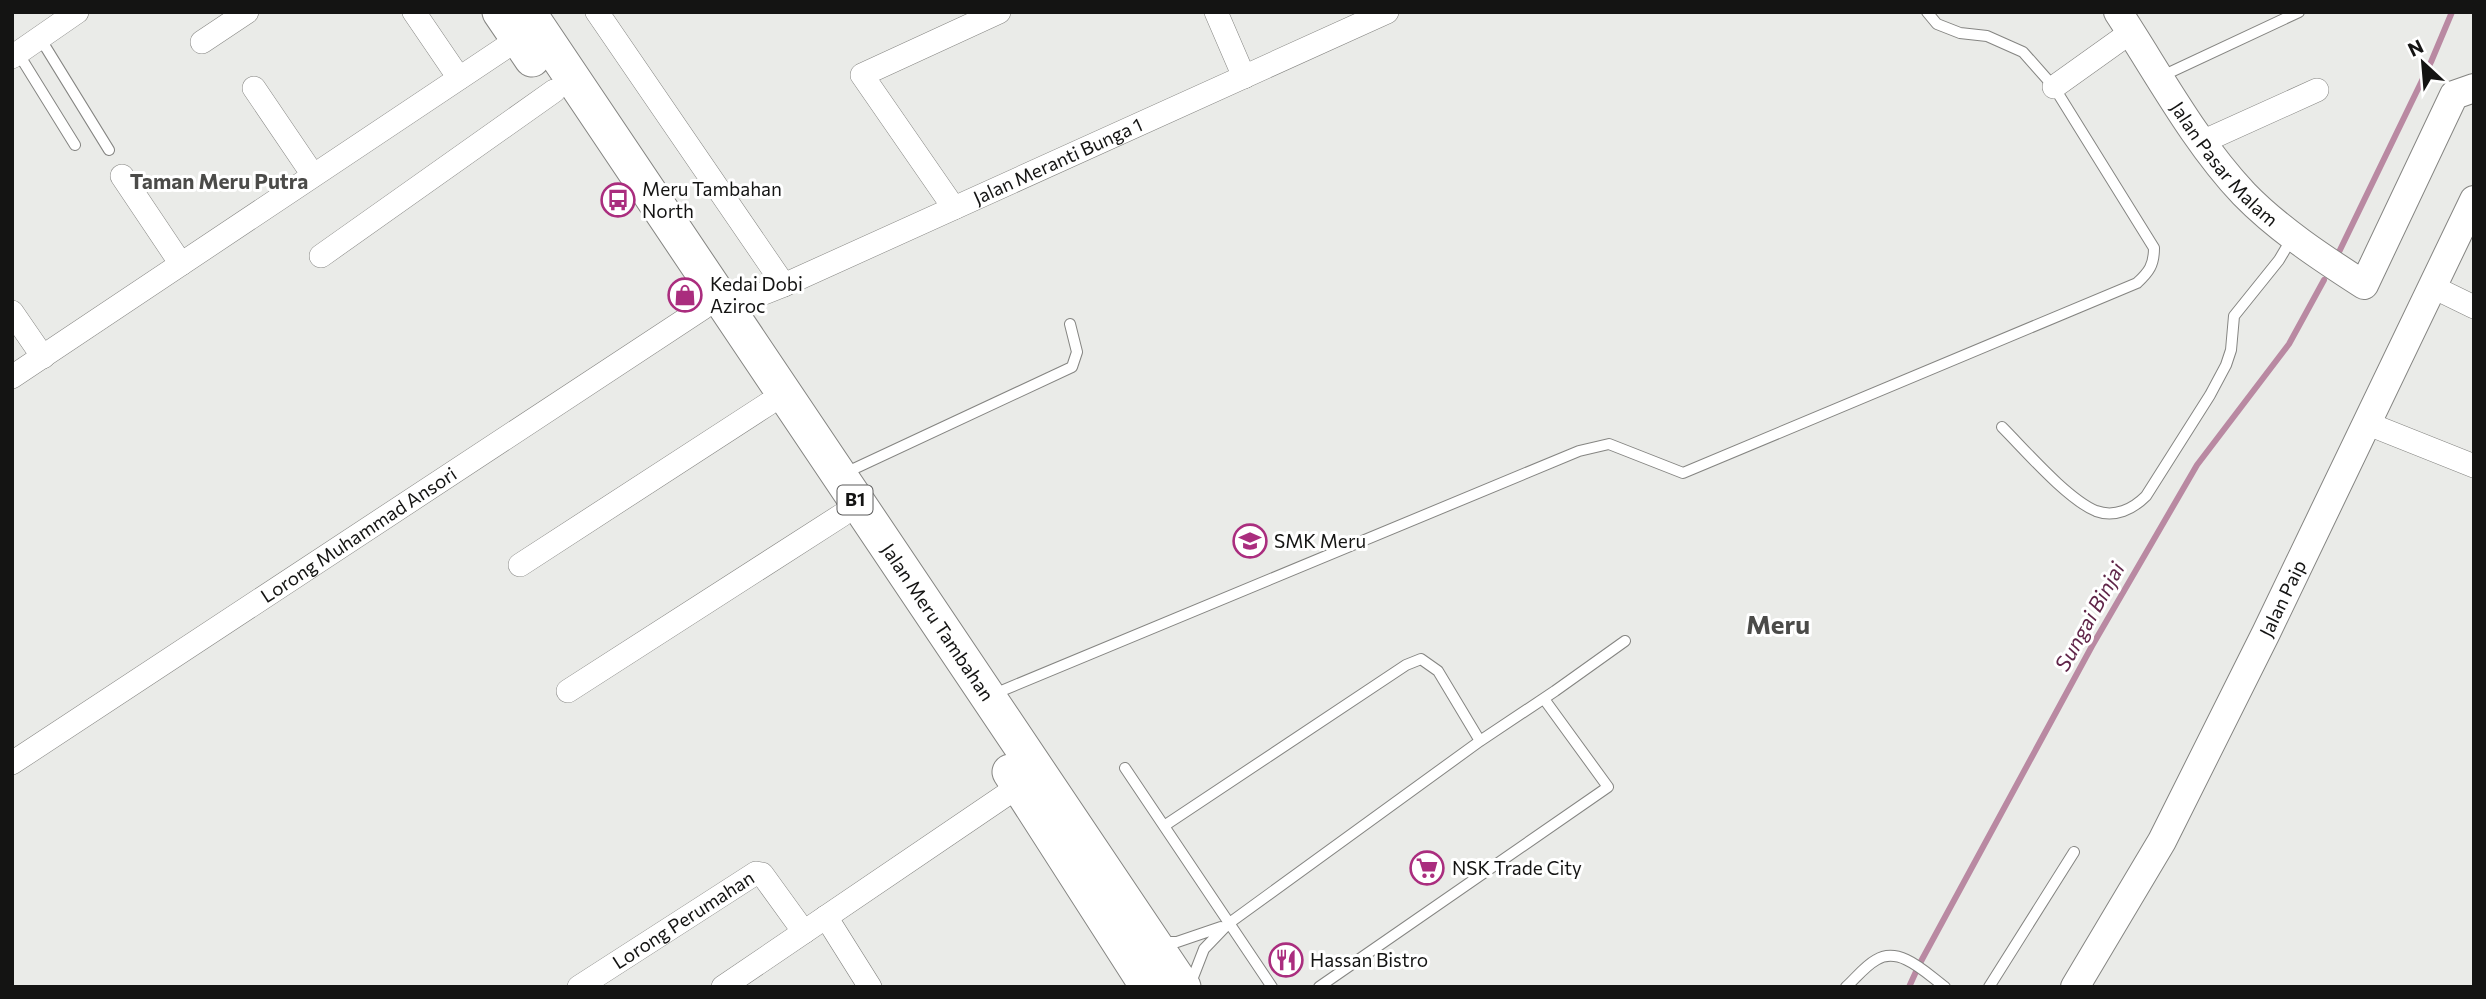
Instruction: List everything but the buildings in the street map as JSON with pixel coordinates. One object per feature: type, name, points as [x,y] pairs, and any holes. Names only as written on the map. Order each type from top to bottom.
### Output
[{"type":"main road","name":"Jalan Meru Tambahan","points":[[516,21],[554,92],[839,476],[1183,987]]},
{"type":"main road","name":"Jalan Meru Tambahan","points":[[516,21],[715,308],[768,404],[1148,987]]},
{"type":"street","points":[[15,55],[77,12]]},
{"type":"street","points":[[202,42],[247,12]]},
{"type":"street","points":[[414,12],[458,78]]},
{"type":"street","points":[[597,12],[784,285]]},
{"type":"street","points":[[954,208],[862,75],[999,12]]},
{"type":"street","points":[[1216,12],[1244,77]]},
{"type":"street","name":"Jalan Meranti Bunga 1","points":[[715,308],[784,285],[1387,12]]},
{"type":"street","points":[[12,377],[458,78],[516,21]]},
{"type":"street","points":[[2054,87],[2124,22]]},
{"type":"street","name":"Jalan Pasar Malam","points":[[2124,22],[2202,142],[2244,194],[2300,241],[2355,280],[2454,95],[2474,88]]},
{"type":"street","points":[[254,88],[313,175]]},
{"type":"street","points":[[2202,142],[2317,90]]},
{"type":"street","points":[[321,256],[554,92]]},
{"type":"street","points":[[122,176],[181,264]]},
{"type":"street","name":"Jalan Paip","points":[[2076,987],[2162,841],[2266,633],[2474,200]]},
{"type":"street","points":[[2433,287],[2474,307]]},
{"type":"street","name":"Lorong Muhammad Ansori","points":[[12,763],[715,308]]},
{"type":"street","points":[[12,312],[43,357]]},
{"type":"street","points":[[520,565],[768,404]]},
{"type":"street","points":[[2366,423],[2474,466]]},
{"type":"street","points":[[568,691],[842,515]]},
{"type":"street","points":[[723,987],[1019,786]]},
{"type":"street","name":"Lorong Perumahan","points":[[579,987],[756,873],[762,874],[804,932]]},
{"type":"street","points":[[825,917],[870,987]]},
{"type":"lane","points":[[988,696],[1579,451],[1609,444],[1683,473],[2137,283],[2148,273],[2154,262],[2154,248],[2054,87],[2022,52],[1987,36],[1960,33],[1937,24],[1927,12]]},
{"type":"lane","points":[[2160,77],[2299,12]]},
{"type":"lane","points":[[40,38],[110,150]]},
{"type":"lane","points":[[15,55],[75,145]]},
{"type":"lane","points":[[2002,427],[2070,494],[2094,510],[2112,513],[2133,507],[2146,496],[2210,396],[2229,359],[2234,316],[2280,260],[2300,241]]},
{"type":"lane","points":[[839,476],[1072,367],[1077,352],[1070,324]]},
{"type":"lane","points":[[1189,987],[1204,949],[1228,924],[1480,741],[1625,641]]},
{"type":"lane","points":[[1164,827],[1405,665],[1421,659],[1438,671],[1480,741]]},
{"type":"lane","points":[[1319,987],[1608,787],[1544,699]]},
{"type":"lane","points":[[1125,768],[1272,987]]},
{"type":"lane","points":[[1989,987],[2074,852]]},
{"type":"lane","points":[[1153,942],[1177,942],[1228,924]]},
{"type":"lane","points":[[1846,987],[1875,960],[1887,956],[1901,956],[1945,987]]},
{"type":"waterway","name":"Sungai Binjai","points":[[2339,252],[2431,62],[2452,12]]},
{"type":"waterway","name":"Sungai Binjai","points":[[1909,987],[2092,646],[2197,465],[2289,344],[2324,280]]},
{"type":"place","name":"Meru Tambahan North","points":[[618,200]]},
{"type":"place","name":"Kedai Dobi Aziroc","points":[[685,295]]},
{"type":"place","name":"SMK Meru","points":[[1250,541]]},
{"type":"place","name":"NSK Trade City","points":[[1427,868]]},
{"type":"place","name":"Hassan Bistro","points":[[1286,960]]},
{"type":"district","name":"Taman Meru Putra","points":[[219,182]]},
{"type":"district","name":"Meru","points":[[1778,625]]}]
